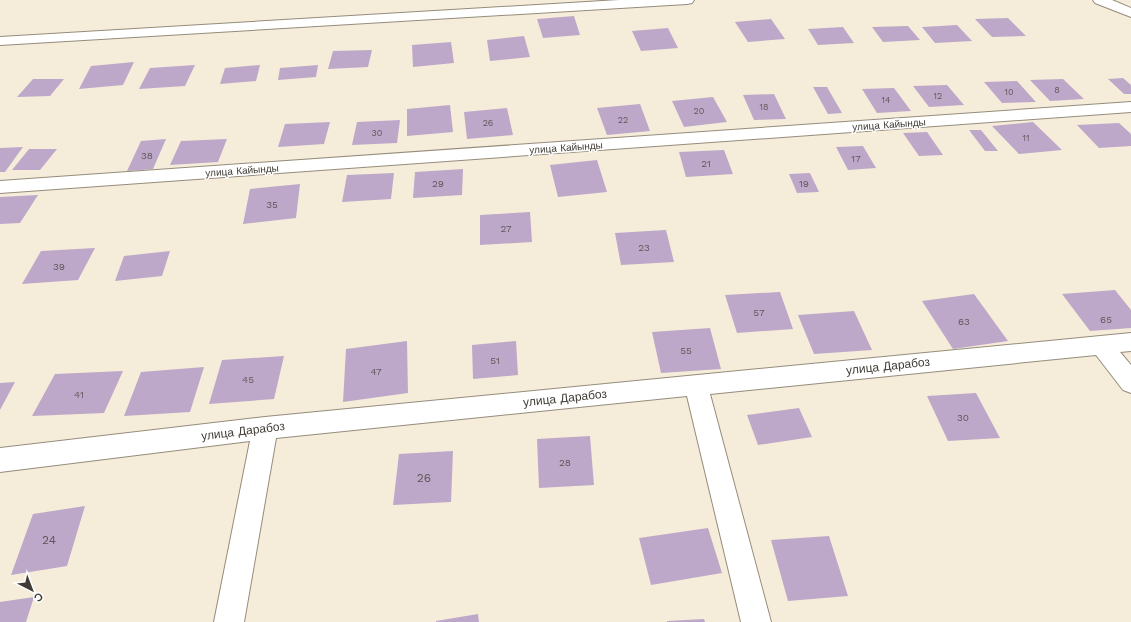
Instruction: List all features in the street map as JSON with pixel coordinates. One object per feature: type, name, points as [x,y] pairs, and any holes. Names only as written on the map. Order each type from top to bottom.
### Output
[{"type":"street","points":[[0,41],[687,0]]},
{"type":"street","points":[[1100,0],[1131,13]]},
{"type":"street","name":"улица Кайынды","points":[[0,187],[1131,107]]},
{"type":"street","name":"улица Дарабоз","points":[[0,460],[265,428],[1131,342]]},
{"type":"street","points":[[1101,344],[1131,383]]},
{"type":"street","points":[[696,385],[756,622]]},
{"type":"street","points":[[228,622],[265,428]]},
{"type":"building","points":[[574,16],[580,35],[543,38],[537,19]]},
{"type":"building","points":[[1008,18],[1026,36],[992,37],[975,19]]},
{"type":"building","points":[[771,19],[785,39],[748,42],[735,22]]},
{"type":"building","points":[[957,25],[972,41],[935,43],[922,27]]},
{"type":"building","points":[[908,26],[920,40],[883,42],[872,27]]},
{"type":"building","points":[[843,27],[854,43],[818,45],[808,29]]},
{"type":"building","points":[[668,28],[678,48],[641,51],[632,31]]},
{"type":"building","points":[[524,36],[530,57],[490,61],[487,40]]},
{"type":"building","points":[[451,42],[454,63],[413,67],[412,45]]},
{"type":"building","points":[[372,50],[368,67],[328,69],[333,51]]},
{"type":"building","points":[[134,62],[123,85],[79,89],[91,66]]},
{"type":"building","points":[[195,65],[185,86],[139,89],[150,68]]},
{"type":"building","points":[[260,65],[256,81],[220,84],[225,68]]},
{"type":"building","points":[[318,65],[316,77],[278,80],[280,68]]},
{"type":"building","points":[[1123,78],[1131,85],[1131,94],[1124,94],[1108,79]]},
{"type":"building","points":[[33,79],[64,79],[50,96],[17,97]]},
{"type":"building","points":[[1063,79],[1084,99],[1050,101],[1030,80]]},
{"type":"building","points":[[1017,81],[1036,102],[1002,103],[984,82]]},
{"type":"building","points":[[947,85],[964,105],[929,107],[913,86]]},
{"type":"building","points":[[813,87],[827,87],[842,113],[828,114]]},
{"type":"building","points":[[894,88],[911,111],[877,113],[862,89]]},
{"type":"building","points":[[774,94],[786,119],[754,120],[743,95]]},
{"type":"building","points":[[713,97],[727,122],[684,127],[672,101]]},
{"type":"building","points":[[640,104],[650,131],[607,135],[597,108]]},
{"type":"building","points":[[450,105],[453,132],[407,136],[407,109]]},
{"type":"building","points":[[507,108],[513,135],[467,139],[464,112]]},
{"type":"building","points":[[400,120],[397,143],[352,145],[357,122]]},
{"type":"building","points":[[330,122],[324,144],[278,147],[285,124]]},
{"type":"building","points":[[1033,122],[1062,150],[1019,154],[992,126]]},
{"type":"building","points":[[1119,123],[1131,134],[1131,146],[1099,148],[1077,125]]},
{"type":"building","points":[[969,130],[981,130],[998,151],[985,151]]},
{"type":"building","points":[[927,132],[943,155],[919,156],[903,133]]},
{"type":"building","points":[[166,139],[153,169],[127,171],[141,141]]},
{"type":"building","points":[[227,139],[218,162],[170,165],[181,141]]},
{"type":"building","points":[[863,146],[876,168],[848,170],[836,147]]},
{"type":"building","points":[[23,147],[5,172],[0,172],[0,148]]},
{"type":"building","points":[[29,149],[57,149],[40,170],[12,170]]},
{"type":"building","points":[[724,150],[733,174],[686,177],[679,152]]},
{"type":"building","points":[[597,160],[607,192],[558,197],[550,165]]},
{"type":"building","points":[[463,169],[462,195],[413,198],[415,172]]},
{"type":"building","points":[[394,173],[391,199],[342,202],[347,175]]},
{"type":"building","points":[[810,173],[819,192],[797,193],[789,174]]},
{"type":"building","points":[[300,184],[296,218],[243,224],[250,189]]},
{"type":"building","points":[[38,195],[20,223],[0,224],[0,197]]},
{"type":"building","points":[[530,212],[532,242],[480,245],[480,215]]},
{"type":"building","points":[[666,230],[674,262],[621,265],[615,233]]},
{"type":"building","points":[[95,248],[78,280],[22,284],[41,251]]},
{"type":"building","points":[[170,251],[162,276],[115,281],[124,256]]},
{"type":"building","points":[[1115,290],[1131,310],[1131,328],[1090,331],[1062,294]]},
{"type":"building","points":[[780,292],[793,329],[737,333],[725,295]]},
{"type":"building","points":[[974,294],[1008,341],[953,349],[922,301]]},
{"type":"building","points":[[854,311],[872,350],[814,354],[798,315]]},
{"type":"building","points":[[710,328],[721,369],[661,373],[652,332]]},
{"type":"building","points":[[407,341],[408,393],[343,402],[346,349]]},
{"type":"building","points":[[516,341],[518,375],[473,379],[472,345]]},
{"type":"building","points":[[284,356],[274,399],[209,404],[222,360]]},
{"type":"building","points":[[204,367],[190,412],[124,416],[141,372]]},
{"type":"building","points":[[123,371],[104,413],[32,416],[55,374]]},
{"type":"building","points":[[15,382],[0,410],[0,383]]},
{"type":"building","points":[[976,393],[1000,438],[948,441],[927,396]]},
{"type":"building","points":[[799,408],[812,437],[758,445],[747,415]]},
{"type":"building","points":[[590,436],[594,485],[539,488],[537,439]]},
{"type":"building","points":[[453,451],[451,502],[393,505],[399,454]]},
{"type":"building","points":[[85,506],[67,566],[11,575],[33,514]]},
{"type":"building","points":[[708,528],[722,573],[651,585],[639,538]]},
{"type":"building","points":[[829,536],[848,596],[788,601],[771,540]]},
{"type":"building","points":[[34,597],[26,622],[0,622],[0,602]]},
{"type":"building","points":[[478,614],[479,622],[436,622],[436,621]]},
{"type":"building","points":[[704,619],[705,622],[667,622],[667,621]]}]
